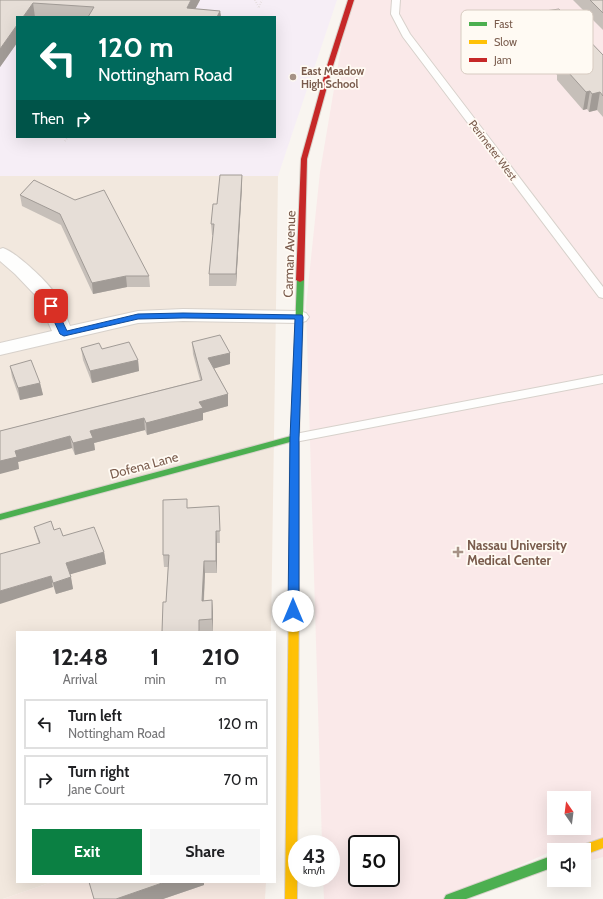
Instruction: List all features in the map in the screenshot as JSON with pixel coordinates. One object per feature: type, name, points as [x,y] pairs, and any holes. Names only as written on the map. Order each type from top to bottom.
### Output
[{"type":"main road","name":"Carman Avenue","points":[[291,899],[295,438],[304,159],[329,69],[351,0]]},
{"type":"main road","name":"Dofena Lane","points":[[0,517],[295,438]]},
{"type":"main road","points":[[591,847],[603,843]]},
{"type":"main road","points":[[450,899],[547,864]]},
{"type":"street","points":[[3,254],[22,270],[46,295],[64,334]]},
{"type":"street","points":[[0,349],[138,317],[183,315],[299,317]]},
{"type":"lane","name":"Perimeter West","points":[[396,0],[394,7],[396,19],[406,35],[603,295]]},
{"type":"lane","points":[[295,438],[603,379]]},
{"type":"path","points":[[255,0],[259,8],[262,0]]},
{"type":"shaded area","name":"East Meadow High School","points":[[0,0],[337,0],[278,176],[0,176]]},
{"type":"shaded area","name":"Nassau University Medical Center","points":[[349,0],[603,0],[603,857],[591,860],[591,843],[547,843],[547,853],[446,899],[324,899],[323,887],[340,887],[340,835],[322,835],[306,306],[320,172]]},
{"type":"shaded area","points":[[0,176],[278,176],[271,631],[16,631],[16,883],[49,883],[0,899]]},
{"type":"shaded area","points":[[49,883],[266,883],[265,899],[3,899]]},
{"type":"building","points":[[0,0],[191,0],[187,8],[220,11],[218,16],[89,16],[94,7],[33,3],[24,16],[16,16],[16,26],[0,49]]},
{"type":"building","points":[[590,0],[603,0],[603,13]]},
{"type":"building","points":[[593,45],[603,55],[603,96],[600,92],[592,94],[590,91],[586,92],[570,74],[593,74]]},
{"type":"building","points":[[220,175],[242,175],[236,274],[209,274],[214,224],[211,224],[213,204],[217,204]]},
{"type":"building","points":[[34,180],[75,200],[104,190],[149,276],[126,276],[92,283],[60,214],[20,195]]},
{"type":"building","points":[[220,335],[230,353],[208,358],[228,394],[199,402],[203,408],[146,423],[144,418],[90,431],[93,438],[73,443],[70,436],[15,451],[17,457],[0,461],[0,431],[202,380],[192,342]]},
{"type":"building","points":[[129,342],[138,360],[90,371],[81,348],[99,343],[102,349]]},
{"type":"building","points":[[31,360],[40,383],[18,388],[10,366]]},
{"type":"building","points":[[187,499],[187,508],[219,506],[220,531],[216,531],[216,561],[204,561],[202,601],[212,600],[212,619],[199,620],[199,631],[162,631],[163,602],[166,602],[169,555],[163,555],[163,500]]},
{"type":"building","points":[[51,521],[54,530],[60,528],[63,536],[94,527],[104,552],[66,563],[71,577],[53,583],[51,576],[0,591],[0,554],[40,543],[34,527]]},
{"type":"building","points":[[89,883],[162,883],[116,899],[94,899]]},
{"type":"traffic: fast","points":[[294,589],[295,438],[300,280]]},
{"type":"traffic: fast","points":[[0,517],[295,438]]},
{"type":"traffic: fast","points":[[450,899],[547,864]]},
{"type":"traffic: slow","points":[[291,899],[294,589]]},
{"type":"traffic: slow","points":[[591,847],[603,843]]},
{"type":"traffic: jam","points":[[300,280],[304,159],[329,69],[351,0]]},
{"type":"place","name":"East Meadow High School","points":[[293,77]]},
{"type":"place","name":"Nassau University Medical Center","points":[[458,552]]},
{"type":"route","points":[[51,306],[64,334],[138,317],[183,315],[299,317],[295,438],[293,611]]}]
